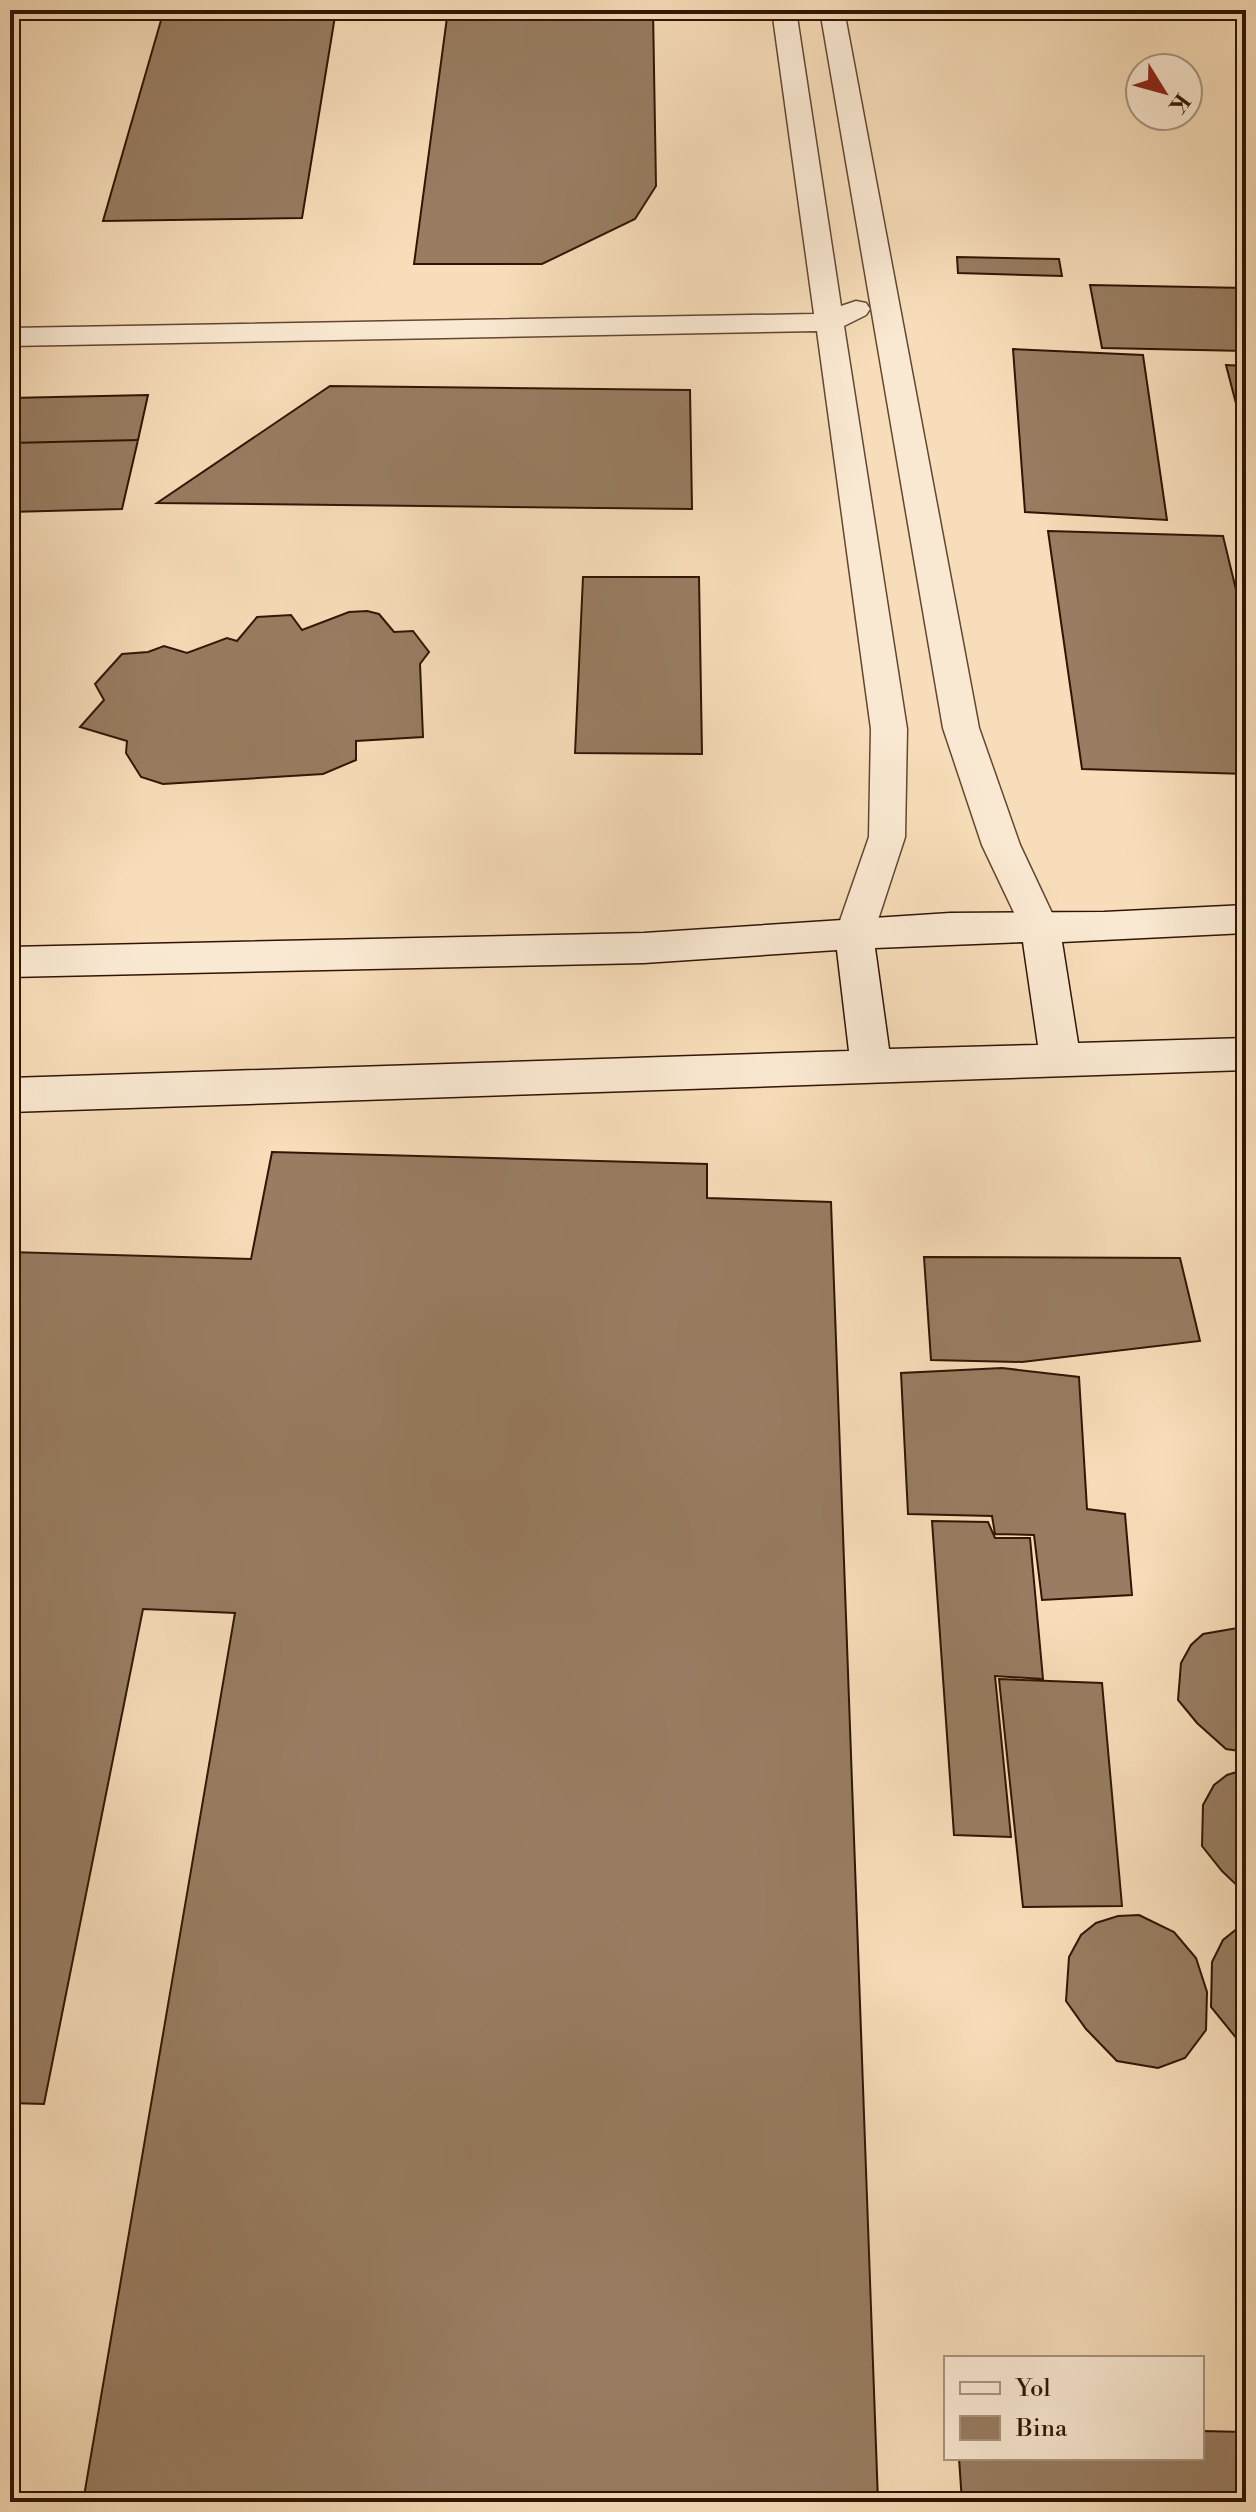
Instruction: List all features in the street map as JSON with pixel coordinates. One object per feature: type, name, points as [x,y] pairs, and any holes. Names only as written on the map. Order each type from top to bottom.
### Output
[{"type":"street","points":[[784,10],[889,729],[887,837],[854,935],[871,1067]]},
{"type":"street","points":[[832,10],[961,728],[1001,845],[1040,928],[1061,1061]]},
{"type":"street","points":[[793,70],[843,70]]},
{"type":"street","points":[[10,337],[830,322],[883,295]]},
{"type":"street","points":[[10,962],[644,948],[950,928],[1040,928],[1246,919]]},
{"type":"street","points":[[10,1095],[1246,1054]]},
{"type":"building","points":[[164,10],[336,10],[302,218],[103,221]]},
{"type":"building","points":[[448,10],[653,10],[656,186],[635,219],[542,264],[414,264]]},
{"type":"building","points":[[957,257],[1059,259],[1062,276],[958,273]]},
{"type":"building","points":[[1090,285],[1246,288],[1246,351],[1102,348]]},
{"type":"building","points":[[1013,349],[1143,355],[1167,520],[1025,512]]},
{"type":"building","points":[[1226,365],[1246,366],[1246,442]]},
{"type":"building","points":[[330,386],[690,390],[692,509],[157,503]]},
{"type":"building","points":[[148,395],[138,440],[10,443],[10,398]]},
{"type":"building","points":[[138,440],[122,509],[10,512],[10,443]]},
{"type":"building","points":[[1048,531],[1223,536],[1246,631],[1246,774],[1082,769]]},
{"type":"building","points":[[1239,533],[1246,535],[1246,561],[1236,559]]},
{"type":"building","points":[[583,577],[699,577],[702,754],[575,753]]},
{"type":"building","points":[[349,612],[379,614],[394,632],[413,631],[429,652],[420,664],[423,737],[356,741],[356,760],[323,774],[163,784],[141,777],[126,753],[127,741],[80,727],[104,700],[95,684],[122,654],[148,652],[164,646],[187,653],[227,638],[237,641],[257,617],[291,615],[302,630]]},
{"type":"building","points":[[272,1152],[707,1164],[707,1198],[831,1202],[878,2502],[83,2502],[235,1613],[143,1609],[44,2104],[10,2103],[10,1252],[251,1259]]},
{"type":"building","points":[[924,1257],[1180,1258],[1200,1341],[1022,1362],[931,1360]]},
{"type":"building","points":[[1002,1368],[1079,1377],[1087,1509],[1125,1514],[1132,1595],[1042,1600],[1034,1535],[995,1534],[992,1516],[908,1514],[901,1373]]},
{"type":"building","points":[[932,1521],[988,1522],[995,1538],[1030,1538],[1043,1679],[995,1676],[1011,1837],[954,1835]]},
{"type":"building","points":[[1246,1629],[1246,1752],[1226,1749],[1197,1723],[1178,1700],[1181,1663],[1191,1645],[1203,1634]]},
{"type":"building","points":[[999,1679],[1102,1683],[1122,1906],[1023,1907]]},
{"type":"building","points":[[1246,1769],[1246,1894],[1202,1846],[1203,1805],[1214,1785],[1227,1775]]},
{"type":"building","points":[[1139,1915],[1174,1932],[1196,1958],[1207,1992],[1206,2030],[1185,2058],[1158,2068],[1117,2061],[1086,2029],[1066,2001],[1069,1957],[1081,1935],[1096,1923],[1118,1916]]},
{"type":"building","points":[[1246,1926],[1246,2050],[1211,2007],[1212,1962],[1223,1940],[1238,1928]]},
{"type":"building","points":[[1204,2431],[1246,2432],[1246,2502],[962,2502],[959,2460],[1204,2460]]}]
